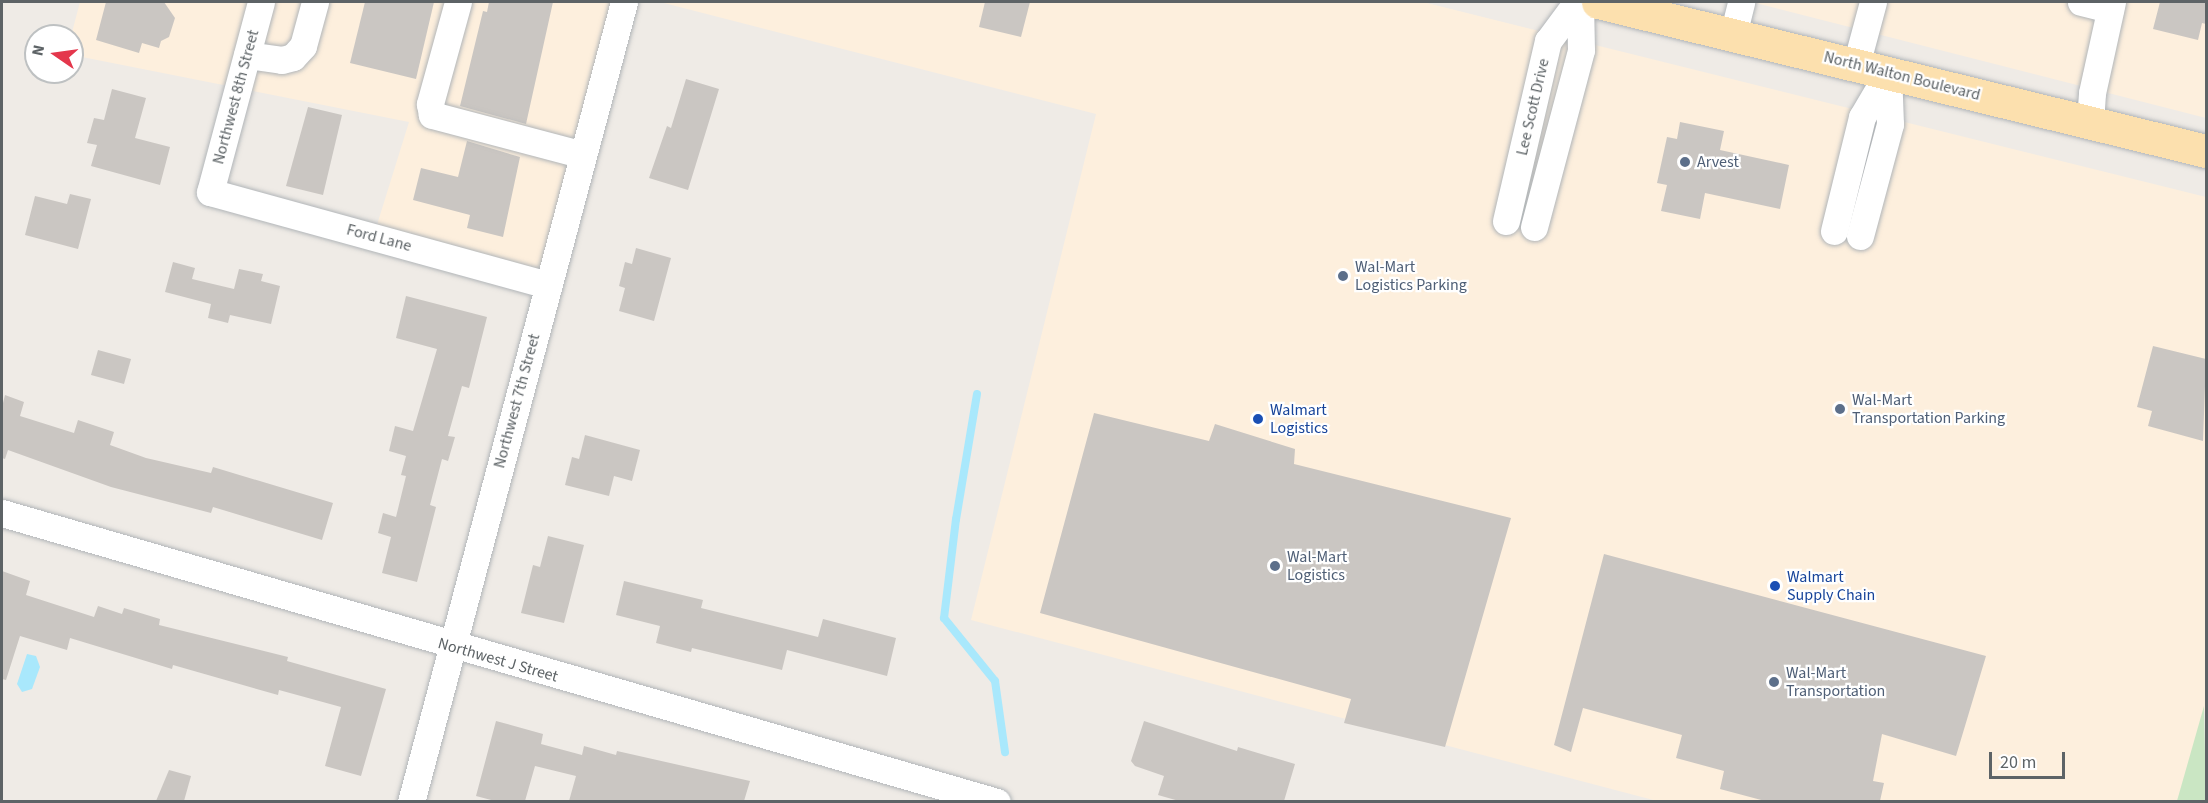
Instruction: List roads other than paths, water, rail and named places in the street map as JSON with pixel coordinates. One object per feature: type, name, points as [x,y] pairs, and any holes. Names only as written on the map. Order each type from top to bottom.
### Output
[{"type":"main road","name":"North Walton Boulevard","points":[[1598,2],[2206,151]]},
{"type":"street","name":"Northwest 8th Street","points":[[210,192],[261,2]]},
{"type":"street","points":[[247,55],[282,60],[293,57],[303,46],[315,2]]},
{"type":"street","points":[[458,2],[430,104],[432,115],[583,155]]},
{"type":"street","name":"Northwest 7th Street","points":[[411,801],[624,2]]},
{"type":"street","name":"Lee Scott Drive","points":[[1506,221],[1548,41],[1579,2]]},
{"type":"street","name":"Lee Scott Drive","points":[[1534,227],[1581,50],[1579,2]]},
{"type":"street","points":[[1733,35],[1740,2]]},
{"type":"street","points":[[1856,65],[1873,2]]},
{"type":"street","points":[[2081,2],[2111,5],[2092,93],[2090,122]]},
{"type":"street","points":[[1834,231],[1862,117],[1888,73]]},
{"type":"street","points":[[1860,236],[1890,124],[1888,73]]},
{"type":"street","name":"Ford Lane","points":[[210,192],[549,285]]},
{"type":"street","name":"Northwest J Street","points":[[2,513],[452,647],[997,801]]},
{"type":"water","points":[[27,654],[36,656],[40,667],[32,689],[22,692],[17,684]]},
{"type":"waterway","points":[[977,394],[956,519],[944,618],[995,681],[1005,752]]},
{"type":"place","name":"Arvest","points":[[1685,162]]},
{"type":"place","name":"Wal-Mart Logistics Parking","points":[[1343,276]]},
{"type":"place","name":"Wal-Mart Transportation Parking","points":[[1840,409]]},
{"type":"place","name":"Walmart Logistics","points":[[1258,419]]},
{"type":"place","name":"Wal-Mart Logistics","points":[[1275,566]]},
{"type":"place","name":"Walmart Supply Chain","points":[[1775,586]]},
{"type":"place","name":"Wal-Mart Transportation","points":[[1774,682]]}]
